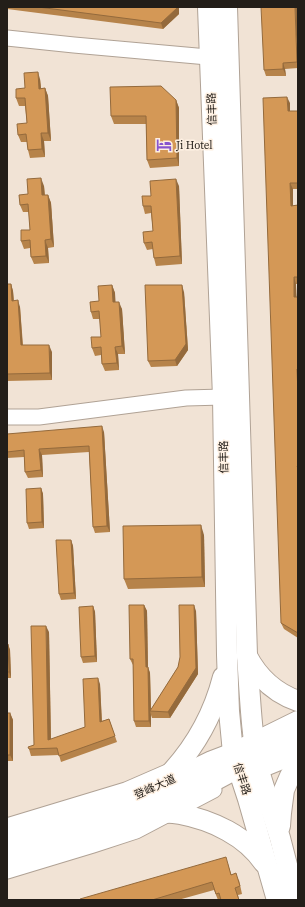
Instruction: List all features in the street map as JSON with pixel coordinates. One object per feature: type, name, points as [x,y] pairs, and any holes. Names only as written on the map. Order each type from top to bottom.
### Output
[{"type":"main road","name":"信丰路","points":[[208,7],[220,58],[237,655],[229,710],[236,761],[277,900]]},
{"type":"main road","name":"信丰路","points":[[227,7],[220,58],[223,398],[237,655],[256,752],[296,900]]},
{"type":"main road","points":[[154,789],[186,756],[210,716],[221,686],[237,655],[265,682],[282,694],[298,701]]},
{"type":"main road","name":"登峰大道","points":[[256,752],[298,721]]},
{"type":"main road","name":"登峰大道","points":[[7,856],[90,833],[208,784],[236,761],[256,752],[298,742]]},
{"type":"main road","name":"登峰大道","points":[[7,838],[85,818],[154,789],[212,761],[236,761]]},
{"type":"main road","points":[[280,838],[284,790],[298,763]]},
{"type":"main road","points":[[140,812],[171,813],[193,816],[205,820],[229,832],[250,847],[260,856],[268,869]]},
{"type":"street","points":[[7,38],[220,58]]},
{"type":"street","points":[[7,417],[39,417],[186,398],[223,398]]},
{"type":"street","points":[[256,752],[272,726],[298,711]]},
{"type":"street","points":[[7,826],[126,790],[174,769],[236,761],[256,752],[298,755]]},
{"type":"street","points":[[7,870],[136,831],[215,790],[236,761]]},
{"type":"building","points":[[38,7],[177,7],[177,8],[161,23]]},
{"type":"building","points":[[261,7],[295,7],[297,62],[283,63],[283,69],[264,70]]},
{"type":"building","points":[[38,72],[39,89],[45,88],[48,133],[41,133],[42,149],[28,150],[26,134],[18,135],[17,124],[27,123],[25,98],[16,98],[16,89],[25,88],[24,73]]},
{"type":"building","name":"Ji Hotel","points":[[161,86],[176,100],[177,158],[147,160],[146,116],[111,116],[110,87]]},
{"type":"building","points":[[287,97],[288,111],[298,111],[298,183],[290,183],[291,206],[298,205],[298,277],[294,277],[294,297],[298,297],[298,633],[281,623],[263,98]]},
{"type":"building","points":[[41,178],[42,195],[48,195],[51,239],[45,240],[46,256],[31,257],[30,240],[21,241],[21,230],[30,230],[28,204],[20,205],[19,195],[28,194],[27,179]]},
{"type":"building","points":[[176,179],[180,256],[154,258],[152,242],[144,243],[143,232],[153,231],[151,206],[143,206],[142,196],[151,196],[150,181]]},
{"type":"building","points":[[7,284],[11,284],[12,301],[18,300],[21,345],[49,345],[50,373],[7,374]]},
{"type":"building","points":[[112,285],[113,302],[119,302],[122,346],[115,347],[117,363],[102,364],[101,347],[92,348],[91,337],[101,337],[99,311],[91,312],[90,302],[99,301],[98,286]]},
{"type":"building","points":[[145,285],[182,285],[186,344],[175,360],[148,361]]},
{"type":"building","points":[[102,426],[107,526],[93,527],[89,446],[39,449],[41,470],[25,472],[24,450],[7,452],[7,434]]},
{"type":"building","points":[[41,488],[42,522],[27,523],[26,489]]},
{"type":"building","points":[[201,525],[202,577],[124,579],[123,526]]},
{"type":"building","points":[[56,540],[71,540],[74,593],[59,594]]},
{"type":"building","points":[[129,605],[144,605],[146,667],[148,667],[149,721],[134,721],[133,659],[130,659]]},
{"type":"building","points":[[179,605],[194,605],[196,668],[168,712],[150,711],[178,667],[180,657]]},
{"type":"building","points":[[93,606],[95,656],[81,657],[79,607]]},
{"type":"building","points":[[31,626],[46,626],[48,740],[85,727],[83,679],[98,678],[100,722],[109,719],[115,736],[59,756],[57,748],[29,749],[28,747],[34,745]]},
{"type":"building","points":[[8,644],[9,672],[7,672]]},
{"type":"building","points":[[7,713],[10,713],[10,755],[7,755]]},
{"type":"building","points":[[226,857],[231,875],[236,873],[240,886],[235,888],[239,900],[221,900],[219,893],[216,894],[212,882],[152,900],[80,900],[80,899]]},
{"type":"place","name":"Ji Hotel","points":[[164,145]]}]
